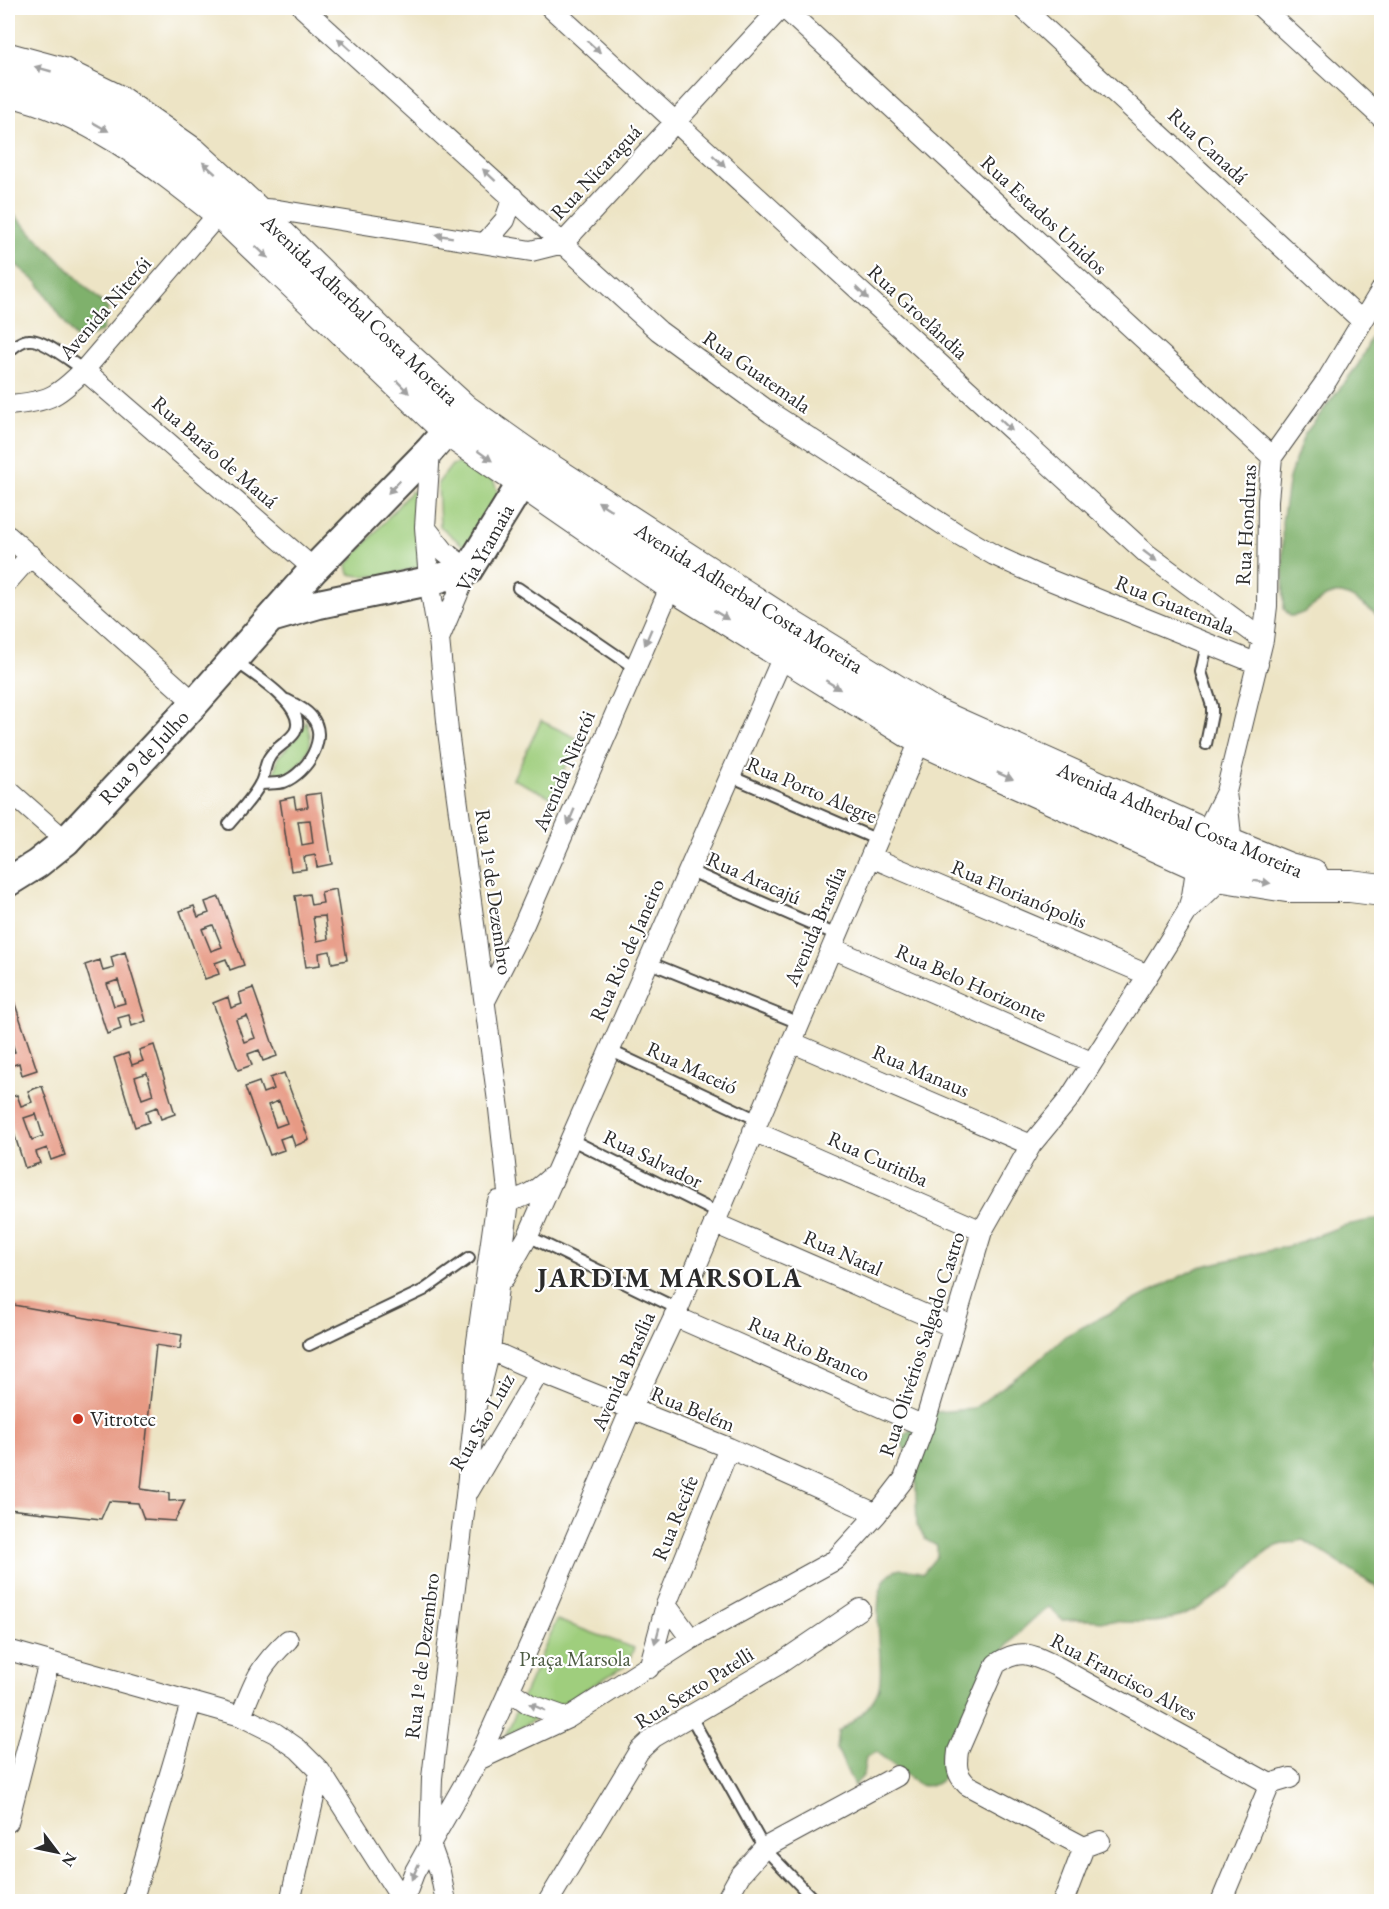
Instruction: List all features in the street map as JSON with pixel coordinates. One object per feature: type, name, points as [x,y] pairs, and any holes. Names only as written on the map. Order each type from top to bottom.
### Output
[{"type":"main road","name":"Avenida Adherbal Costa Moreira","points":[[8,59],[63,74],[116,100],[194,154],[385,338],[448,430]]},
{"type":"main road","name":"Avenida Adherbal Costa Moreira","points":[[8,90],[58,106],[103,128],[181,181],[220,212],[448,430],[529,471],[677,571],[927,726],[1080,810],[1210,870],[1287,886],[1350,886]]},
{"type":"main road","name":"Rua 9 de Julho","points":[[8,882],[37,864],[66,841],[195,703],[314,569],[448,430]]},
{"type":"main road","name":"Via Yramaia","points":[[468,570],[529,471]]},
{"type":"main road","points":[[314,569],[331,583],[363,595]]},
{"type":"main road","points":[[269,619],[319,604],[429,581],[468,570]]},
{"type":"main road","name":"Avenida Adherbal Costa Moreira","points":[[927,726],[1289,869],[1350,886]]},
{"type":"main road","points":[[1350,886],[1382,890]]},
{"type":"street","name":"Rua Guatemala","points":[[303,8],[659,331],[771,413],[956,533],[994,555],[1035,574],[1258,664]]},
{"type":"street","name":"Rua Groelândia","points":[[550,8],[1147,554],[1263,640]]},
{"type":"street","name":"Rua Nicaraguá","points":[[252,208],[278,210],[531,251],[563,243],[782,8]]},
{"type":"street","name":"Rua Estados Unidos","points":[[782,8],[1272,457]]},
{"type":"street","name":"Rua Canadá","points":[[1023,8],[1361,320]]},
{"type":"street","points":[[1262,8],[1382,118]]},
{"type":"street","points":[[485,243],[505,220],[513,197]]},
{"type":"street","name":"Avenida Niterói","points":[[8,405],[34,403],[64,390],[84,370],[220,212]]},
{"type":"street","name":"Rua Honduras","points":[[1226,792],[1263,640],[1267,606],[1268,500],[1272,457],[1327,380],[1361,320],[1382,289]]},
{"type":"street","name":"Rua Barão de Mauá","points":[[84,370],[314,569]]},
{"type":"street","name":"Rua 1º de Dezembro","points":[[448,430],[425,527],[429,581],[439,639],[448,730],[508,1200],[490,1350],[475,1410]]},
{"type":"street","points":[[425,527],[444,551],[468,570]]},
{"type":"street","points":[[8,536],[195,703]]},
{"type":"street","points":[[8,581],[31,555]]},
{"type":"street","name":"Via Yramaia","points":[[439,639],[468,570]]},
{"type":"street","name":"Avenida Niterói","points":[[484,1001],[524,924],[677,571]]},
{"type":"street","name":"Rua Rio de Janeiro","points":[[499,1288],[531,1229],[789,641]]},
{"type":"street","name":"Avenida Brasília","points":[[430,1844],[478,1760],[631,1409],[676,1312],[927,726]]},
{"type":"street","points":[[8,790],[66,841]]},
{"type":"street","points":[[1187,912],[1210,870],[1226,792]]},
{"type":"street","points":[[1187,912],[1192,896],[1210,870],[1229,864],[1217,840],[1226,792]]},
{"type":"street","name":"Rua Florianópolis","points":[[874,849],[1148,975]]},
{"type":"street","name":"Rua Olivérios Salgado Castro","points":[[478,1760],[568,1718],[691,1639],[835,1560],[877,1514],[904,1479],[924,1426],[982,1232],[1031,1144],[1069,1099],[1187,912]]},
{"type":"street","name":"Rua Belo Horizonte","points":[[834,942],[1092,1062]]},
{"type":"street","name":"Rua Manaus","points":[[791,1042],[1031,1144]]},
{"type":"street","name":"Rua Curitiba","points":[[756,1126],[982,1232]]},
{"type":"street","points":[[508,1200],[530,1194],[555,1173]]},
{"type":"street","points":[[508,1200],[532,1212],[531,1229]]},
{"type":"street","name":"Rua 1º de Dezembro","points":[[403,1901],[430,1844],[434,1753],[475,1410],[476,1349],[483,1302],[508,1200]]},
{"type":"street","name":"Rua Natal","points":[[716,1218],[952,1327]]},
{"type":"street","points":[[483,1302],[490,1350]]},
{"type":"street","name":"Rua Rio Branco","points":[[676,1312],[924,1426]]},
{"type":"street","name":"Rua Belém","points":[[490,1350],[729,1448],[877,1514]]},
{"type":"street","name":"Rua São Luiz","points":[[466,1496],[539,1372]]},
{"type":"street","name":"Rua Recife","points":[[649,1668],[666,1605],[729,1448]]},
{"type":"street","points":[[666,1605],[691,1639]]},
{"type":"street","name":"Rua Sexto Patelli","points":[[548,1902],[639,1751],[654,1737],[779,1664],[860,1609]]},
{"type":"street","points":[[241,1716],[259,1671],[288,1640]]},
{"type":"street","points":[[8,1650],[241,1716],[275,1733],[298,1749],[321,1771],[403,1901]]},
{"type":"street","name":"Rua Francisco Alves","points":[[1063,1902],[1092,1844],[967,1785],[958,1776],[956,1764],[958,1751],[996,1664],[1008,1656],[1021,1653],[1035,1656],[1056,1666],[1270,1784]]},
{"type":"street","points":[[8,1822],[49,1662]]},
{"type":"street","points":[[509,1690],[530,1704],[568,1718]]},
{"type":"street","points":[[132,1902],[191,1703]]},
{"type":"street","points":[[290,1902],[321,1771]]},
{"type":"street","points":[[725,1902],[740,1875],[764,1848],[897,1776]]},
{"type":"street","points":[[1221,1902],[1270,1784],[1290,1778]]},
{"type":"street","points":[[430,1844],[440,1872],[446,1902]]},
{"type":"lane","points":[[8,352],[21,342],[30,339],[41,342],[84,370]]},
{"type":"lane","points":[[518,588],[635,668]]},
{"type":"lane","points":[[1206,744],[1212,706],[1201,672],[1207,644]]},
{"type":"lane","points":[[234,660],[312,716],[318,728],[314,754],[293,777],[280,783],[261,784]]},
{"type":"lane","points":[[229,824],[261,784],[269,757],[296,731],[298,723],[296,715],[284,698]]},
{"type":"lane","name":"Rua Porto Alegre","points":[[730,777],[874,849]]},
{"type":"lane","name":"Rua Aracajú","points":[[688,870],[834,942]]},
{"type":"lane","points":[[648,962],[800,1023]]},
{"type":"lane","name":"Rua Maceió","points":[[609,1050],[756,1126]]},
{"type":"lane","name":"Rua Salvador","points":[[570,1139],[716,1218]]},
{"type":"lane","points":[[531,1229],[676,1312]]},
{"type":"lane","points":[[309,1345],[424,1290],[469,1258]]},
{"type":"lane","points":[[690,1715],[764,1848],[816,1902]]},
{"type":"green space","points":[[8,209],[108,309],[102,331],[78,342],[38,283],[8,258]]},
{"type":"green space","points":[[1381,317],[1381,618],[1355,599],[1337,594],[1323,598],[1304,612],[1290,616],[1284,609],[1282,522],[1289,478],[1304,435],[1358,365]]},
{"type":"green space","points":[[467,462],[494,482],[499,496],[466,548],[440,526],[438,483],[452,465]]},
{"type":"green space","points":[[411,491],[417,495],[422,566],[377,576],[349,574],[347,565]]},
{"type":"green space","points":[[306,721],[310,742],[305,757],[290,771],[273,779],[278,757],[299,735]]},
{"type":"green space","points":[[541,721],[579,739],[551,797],[513,779]]},
{"type":"green space","points":[[1381,1218],[1381,1327],[1377,1334],[1373,1361],[1378,1388],[1382,1395],[1381,1590],[1304,1540],[1271,1549],[1217,1596],[1199,1608],[1178,1617],[1145,1622],[1062,1620],[1049,1607],[1034,1618],[1002,1653],[996,1669],[999,1684],[968,1720],[952,1764],[940,1781],[931,1785],[919,1785],[876,1752],[866,1757],[863,1776],[854,1786],[837,1749],[839,1732],[865,1710],[877,1693],[880,1680],[878,1604],[881,1587],[888,1575],[901,1569],[923,1573],[937,1556],[937,1546],[926,1540],[917,1526],[915,1465],[902,1445],[905,1434],[935,1412],[973,1409],[1034,1364],[1065,1336],[1199,1267],[1293,1245],[1342,1226]]},
{"type":"green space","name":"Praça Marsola","points":[[557,1620],[634,1648],[627,1665],[505,1737]]},
{"type":"building","points":[[321,793],[332,864],[317,867],[315,855],[304,857],[306,869],[291,871],[280,800],[294,797],[296,809],[308,807],[306,795]],"holes":[[[310,820],[313,843],[302,845],[298,821]]]},
{"type":"building","points":[[336,889],[347,960],[332,963],[330,951],[319,953],[320,965],[306,967],[295,896],[309,894],[311,905],[323,903],[321,892]],"holes":[[[325,916],[328,939],[317,941],[313,917]]]},
{"type":"building","points":[[219,897],[244,965],[230,970],[226,959],[215,963],[219,974],[205,979],[180,911],[194,906],[198,917],[209,913],[205,902]],"holes":[[[213,925],[222,947],[211,951],[202,929]]]},
{"type":"building","points":[[125,952],[146,1021],[132,1026],[129,1015],[118,1018],[121,1029],[107,1034],[85,965],[100,960],[103,971],[114,968],[111,957]],"holes":[[[118,980],[125,1003],[114,1006],[107,984]]]},
{"type":"building","points":[[253,988],[277,1056],[263,1061],[259,1050],[248,1054],[252,1065],[238,1070],[213,1003],[228,997],[231,1008],[242,1004],[239,993]],"holes":[[[247,1016],[255,1038],[244,1042],[236,1020]]]},
{"type":"building","points":[[14,1001],[37,1070],[22,1075],[19,1063],[8,1067],[8,1054],[15,1052],[8,1030],[8,1003]]},
{"type":"building","points":[[154,1045],[175,1114],[161,1119],[157,1107],[146,1111],[149,1122],[135,1127],[114,1058],[128,1053],[132,1065],[143,1061],[139,1050]],"holes":[[[147,1073],[153,1095],[142,1099],[135,1077]]]},
{"type":"building","points":[[284,1073],[309,1140],[295,1146],[291,1135],[280,1139],[284,1150],[270,1155],[245,1087],[259,1082],[263,1093],[274,1089],[270,1078]],"holes":[[[279,1101],[287,1123],[276,1127],[268,1105]]]},
{"type":"building","points":[[42,1086],[65,1155],[51,1160],[47,1148],[36,1152],[40,1163],[25,1168],[8,1114],[8,1098],[17,1095],[21,1106],[32,1102],[28,1091]],"holes":[[[36,1114],[43,1136],[32,1140],[24,1118]]]},
{"type":"building","name":"Vitrotec","points":[[8,1304],[182,1335],[180,1349],[156,1345],[141,1489],[169,1493],[169,1501],[185,1500],[175,1521],[144,1519],[138,1503],[109,1501],[101,1519],[8,1509]]},
{"type":"place","name":"Vitrotec","points":[[78,1419]]},
{"type":"district","name":"JARDIM MARSOLA","points":[[670,1278]]}]
